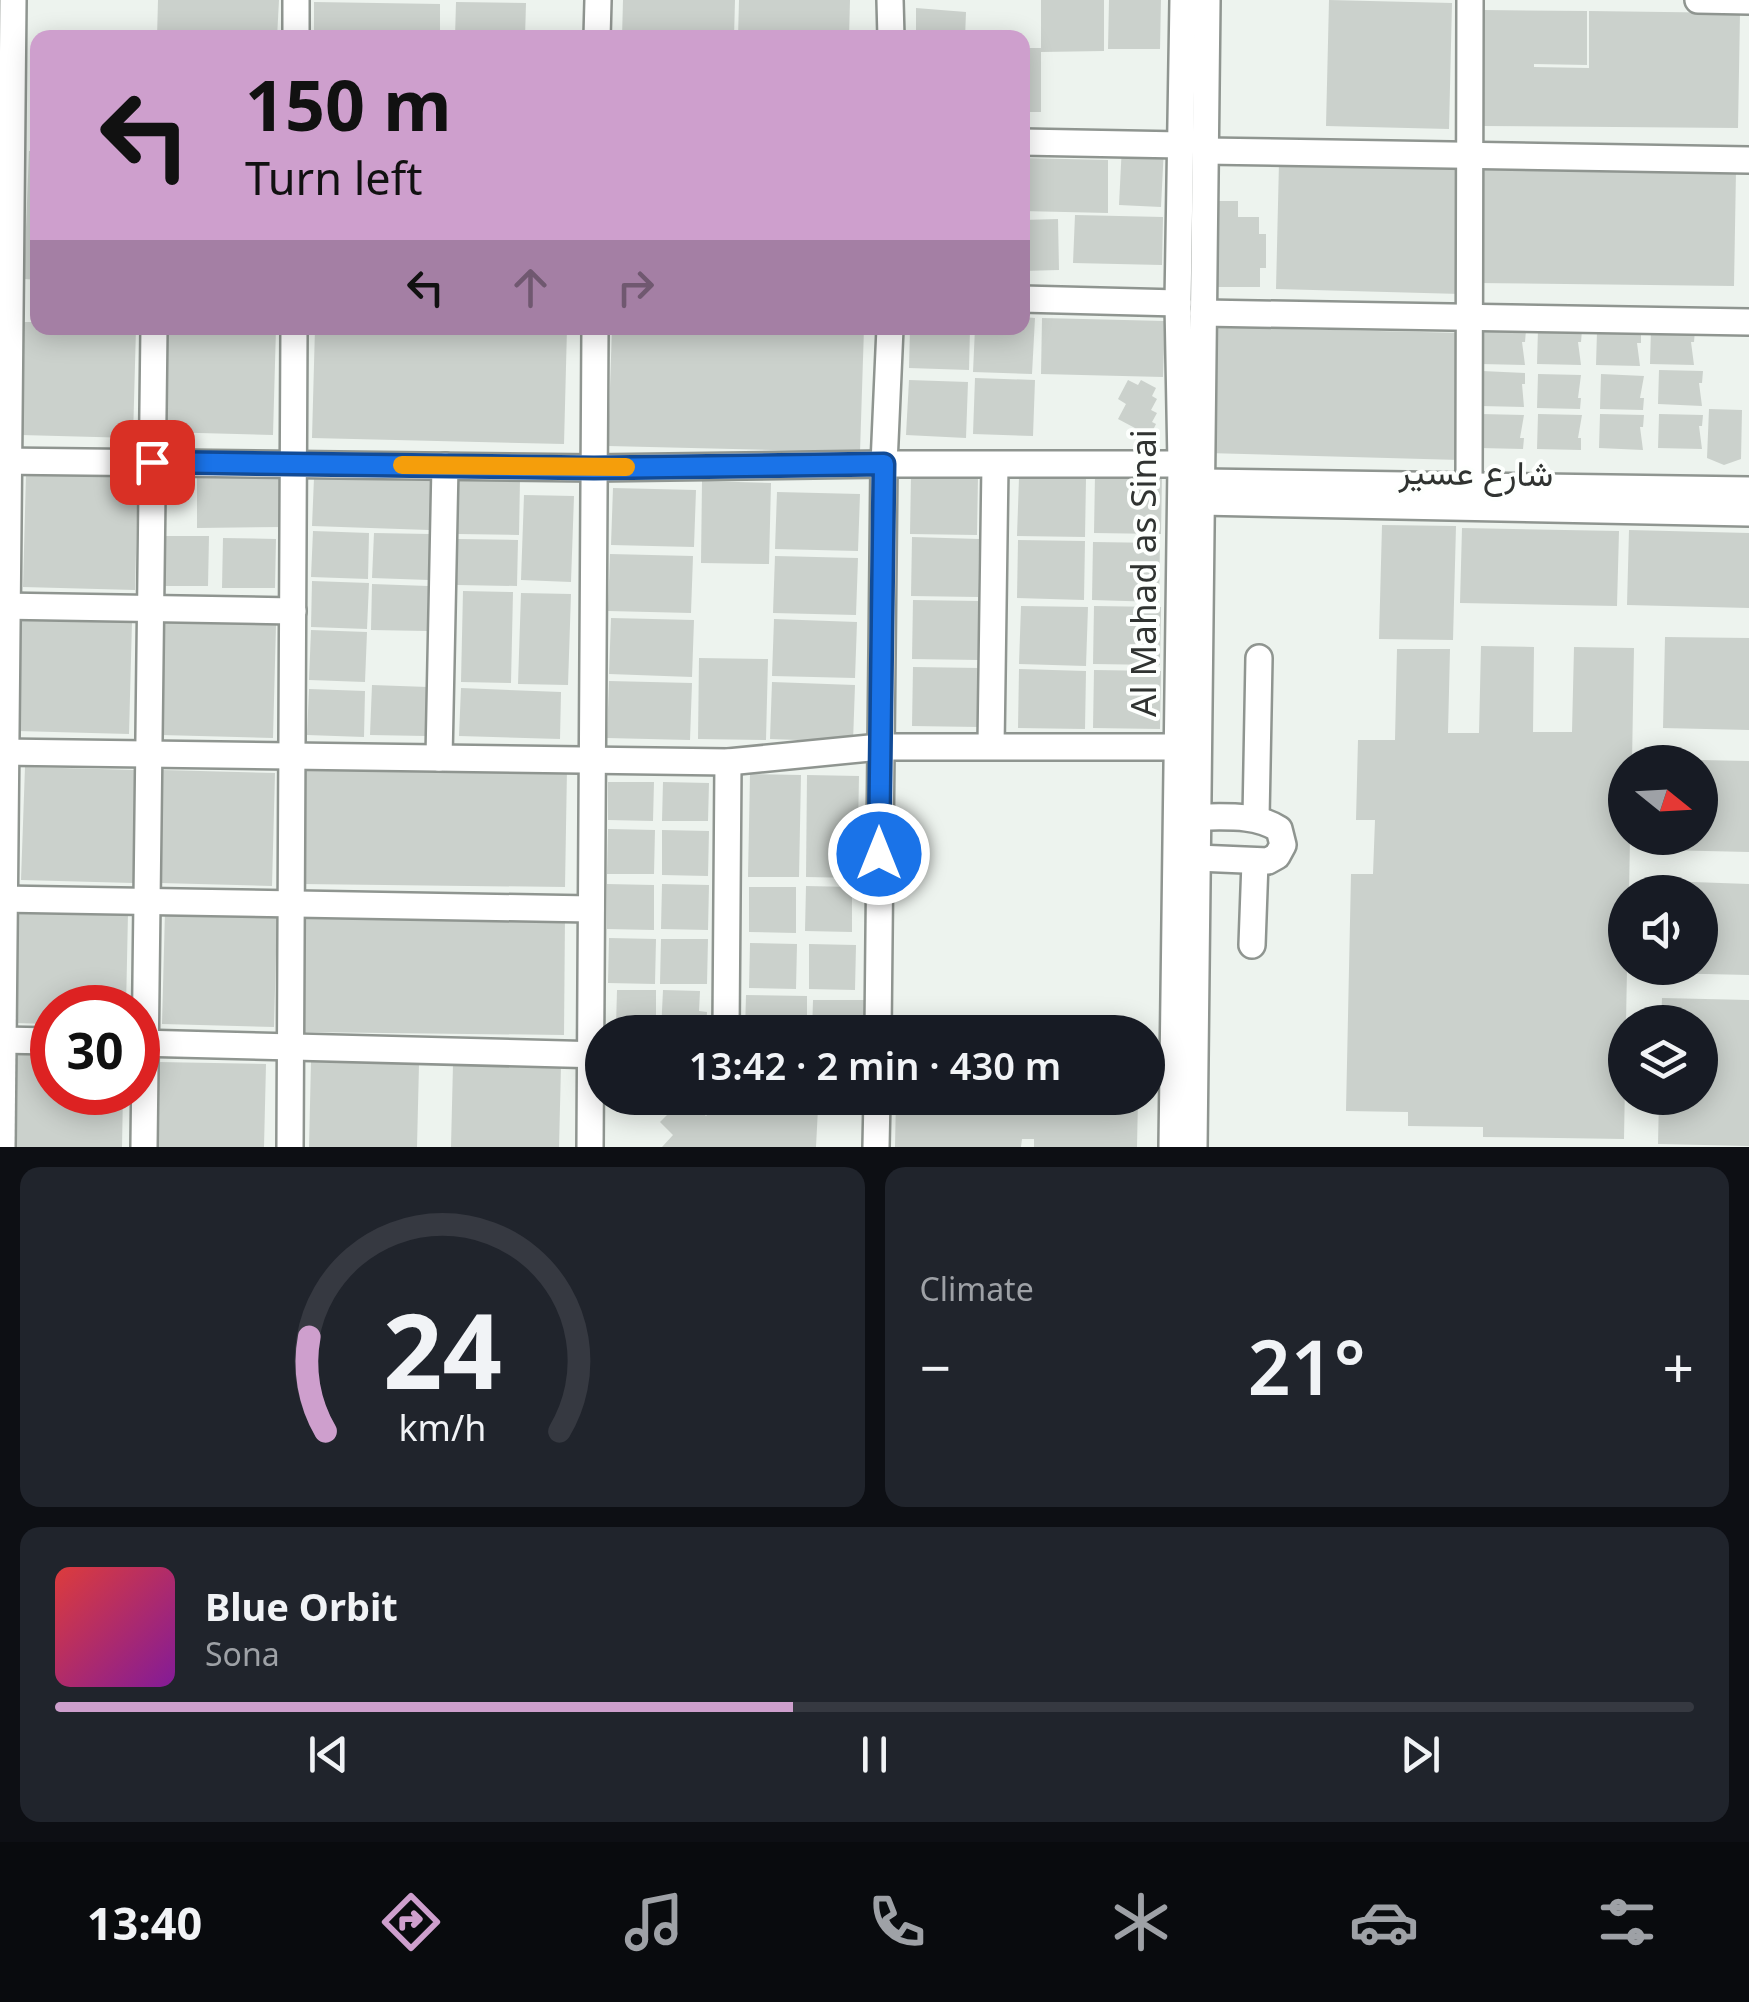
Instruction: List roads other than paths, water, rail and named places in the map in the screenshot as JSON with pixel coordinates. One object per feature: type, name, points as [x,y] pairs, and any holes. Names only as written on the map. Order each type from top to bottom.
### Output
[{"type":"street","points":[[2,1147],[5,294],[16,141],[13,0]]},
{"type":"street","points":[[296,0],[296,30]]},
{"type":"street","points":[[597,30],[598,0]]},
{"type":"street","points":[[890,0],[890,30]]},
{"type":"street","name":"Al Mahad as Sinai","points":[[1183,0],[1204,313],[1194,1147]]},
{"type":"street","name":"Al Mahad as Sinai","points":[[1163,1015],[1178,746],[1178,303],[1207,0]]},
{"type":"street","points":[[1469,486],[1470,0]]},
{"type":"street","points":[[1698,0],[1749,2]]},
{"type":"street","points":[[1030,142],[1749,160]]},
{"type":"street","points":[[5,294],[30,295]]},
{"type":"street","points":[[1030,299],[1178,303]]},
{"type":"street","points":[[1204,313],[1749,322]]},
{"type":"street","points":[[143,985],[154,335]]},
{"type":"street","points":[[290,1147],[294,335]]},
{"type":"street","points":[[595,1015],[592,760],[596,335]]},
{"type":"street","points":[[878,1015],[884,464],[890,335]]},
{"type":"street","points":[[4,461],[594,468],[1181,464]]},
{"type":"street","points":[[991,746],[994,465]]},
{"type":"street","points":[[439,758],[444,466]]},
{"type":"street","name":"شارع عسير","points":[[1202,492],[1469,486],[1749,490]]},
{"type":"street","name":"شارع عسير","points":[[1202,492],[1749,513]]},
{"type":"street","points":[[4,606],[293,611]]},
{"type":"street","points":[[1256,818],[1258,658]]},
{"type":"street","points":[[3,752],[728,762],[880,748],[1178,746]]},
{"type":"street","points":[[726,1015],[728,762]]},
{"type":"street","points":[[1197,858],[1254,862],[1277,856],[1283,845],[1280,829],[1256,818],[1198,816]]},
{"type":"street","points":[[1252,944],[1254,862]]},
{"type":"street","points":[[2,898],[592,910]]},
{"type":"street","points":[[2,1040],[30,1041]]},
{"type":"street","points":[[160,1044],[585,1054]]},
{"type":"street","name":"Al Mahad as Sinai","points":[[1165,1101],[1172,1147]]},
{"type":"street","points":[[143,1115],[144,1147]]},
{"type":"street","points":[[590,1147],[592,1115]]},
{"type":"street","points":[[876,1147],[877,1115]]}]
